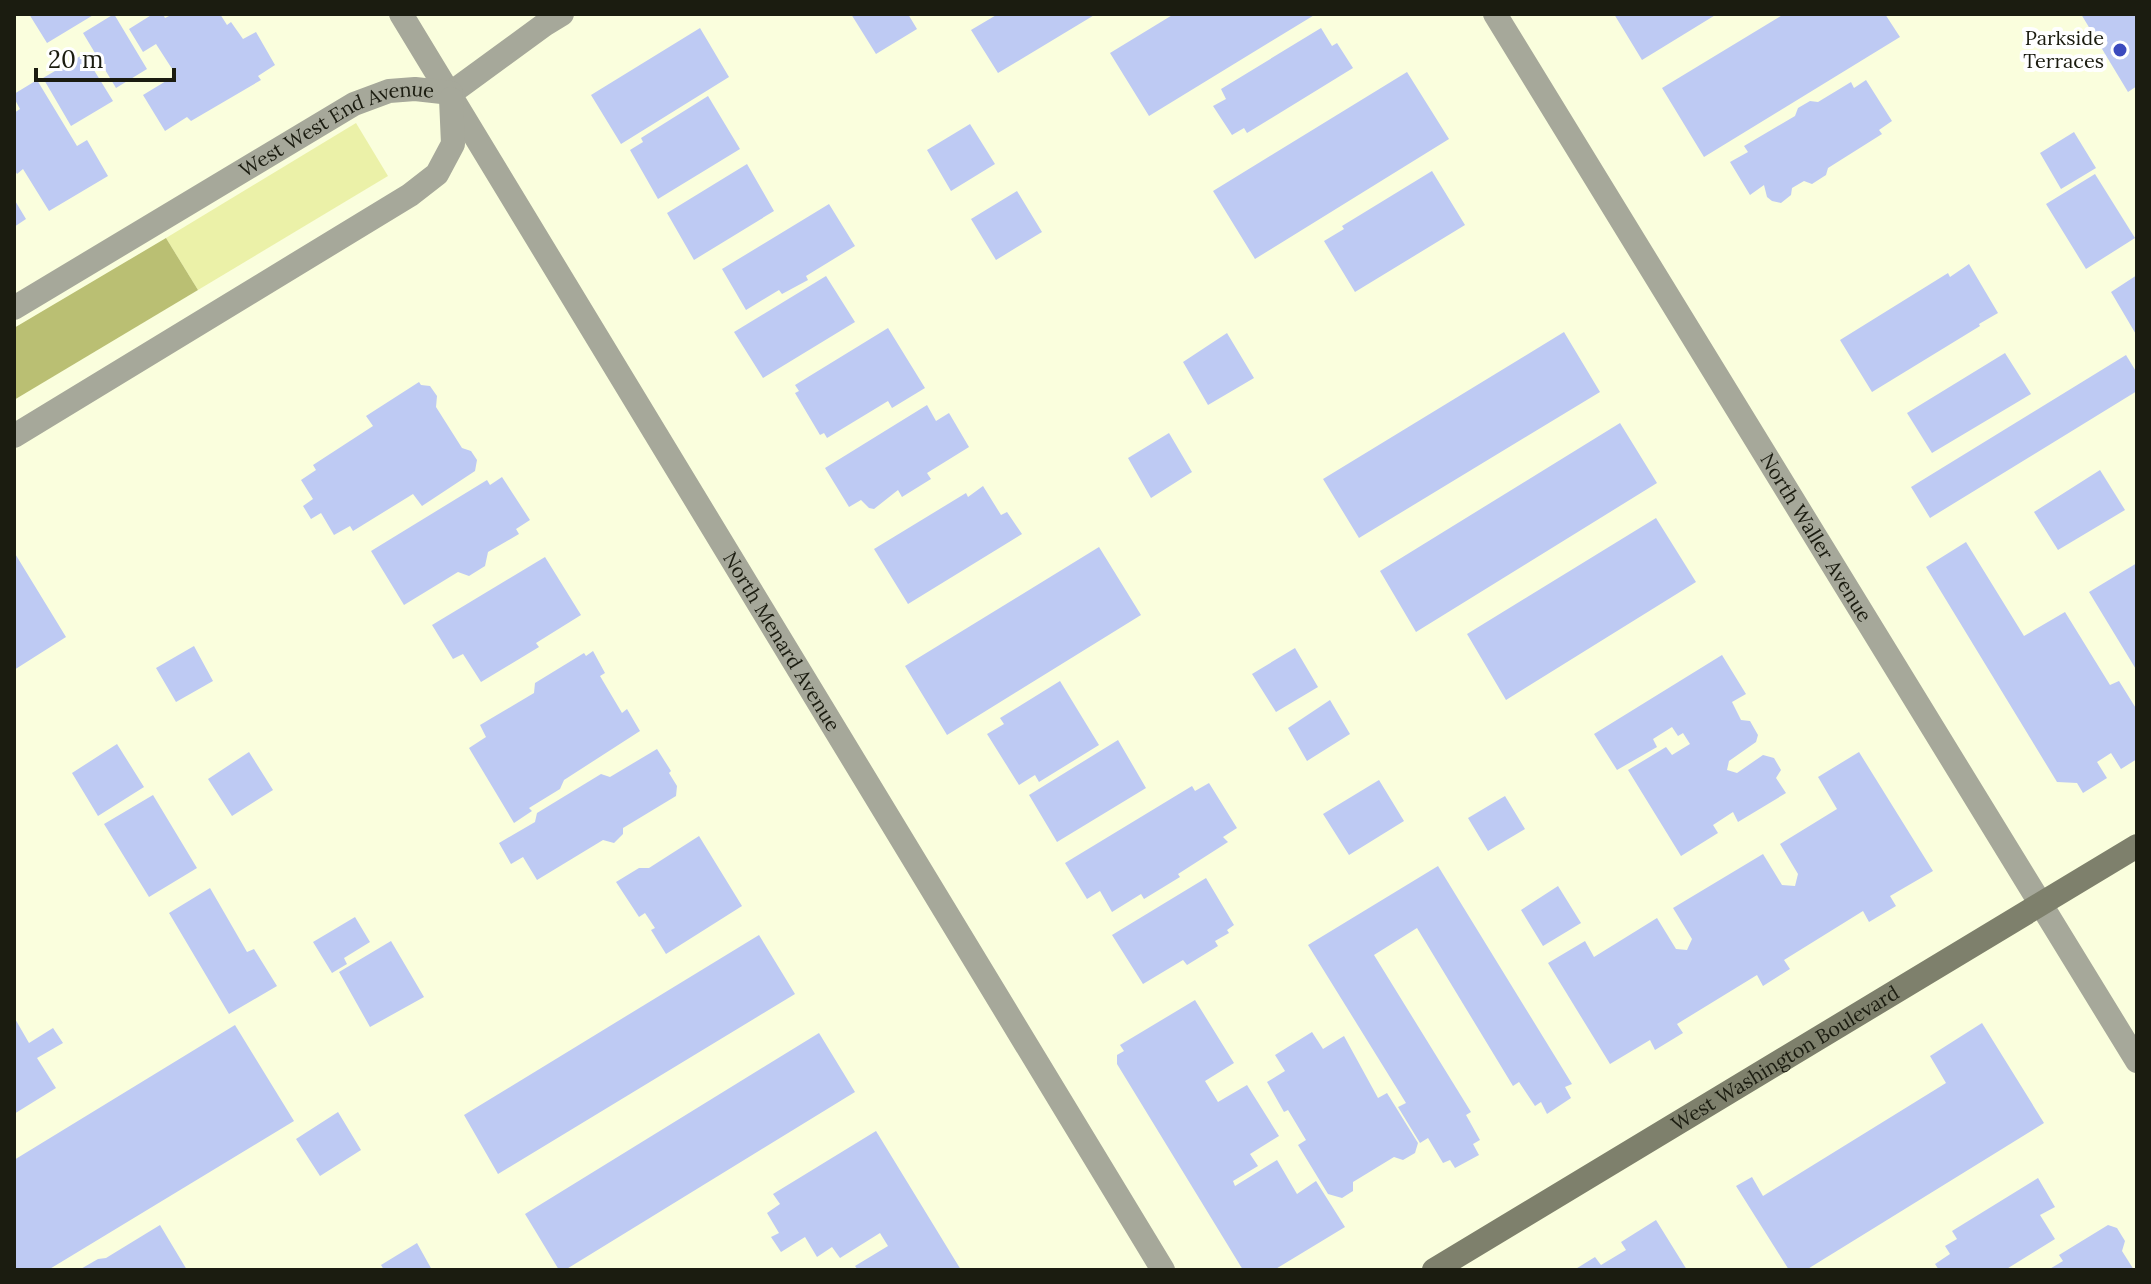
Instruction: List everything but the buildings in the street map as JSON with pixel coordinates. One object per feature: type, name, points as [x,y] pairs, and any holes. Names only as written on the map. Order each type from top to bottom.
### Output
[{"type":"street","name":"North Menard Avenue","points":[[401,14],[1163,1270]]},
{"type":"street","points":[[451,93],[562,14]]},
{"type":"street","name":"North Waller Avenue","points":[[1495,14],[2137,1061]]},
{"type":"street","name":"West West End Avenue","points":[[14,308],[354,104],[389,91],[415,89],[451,93],[453,144],[437,174],[410,195],[14,436]]},
{"type":"street","name":"West Washington Boulevard","points":[[1434,1270],[2137,846]]},
{"type":"green space","points":[[356,123],[388,176],[198,290],[166,238]]},
{"type":"green space","points":[[166,238],[198,290],[14,400],[14,328]]},
{"type":"place","name":"Parkside Terraces","points":[[2120,50]]}]
